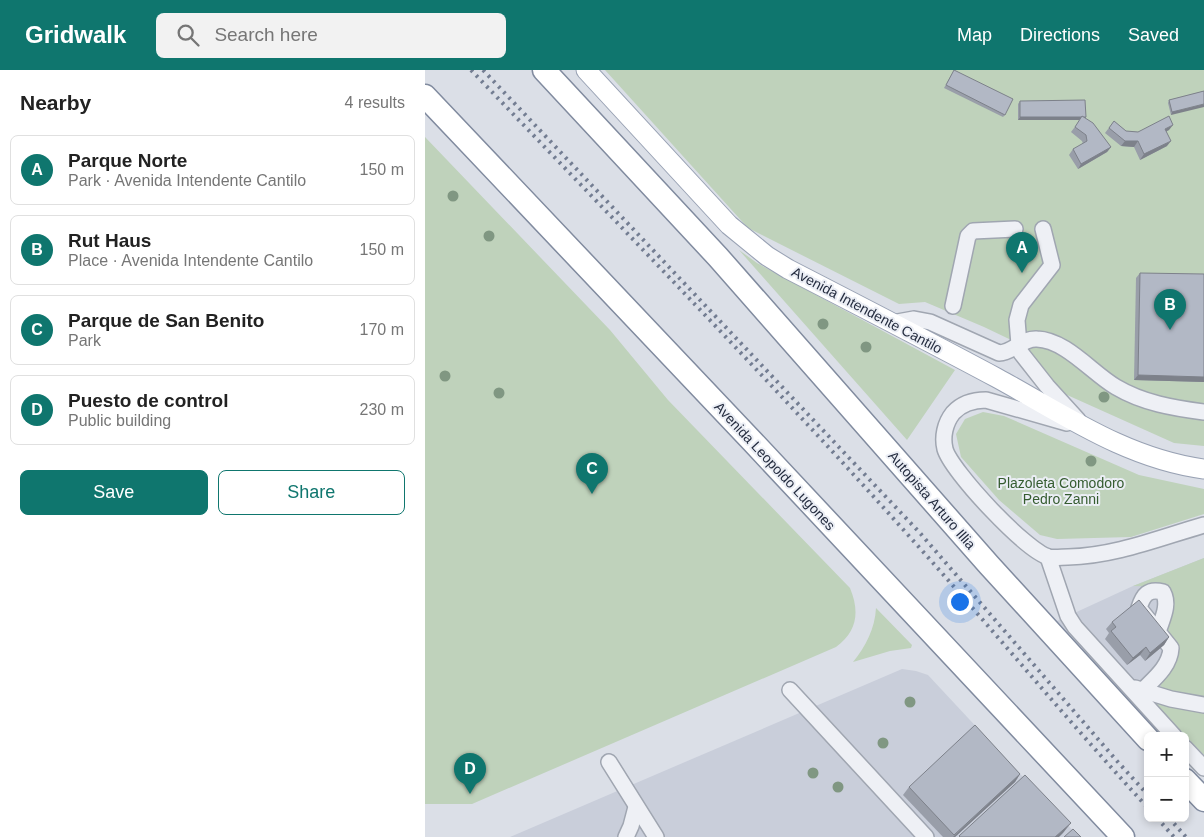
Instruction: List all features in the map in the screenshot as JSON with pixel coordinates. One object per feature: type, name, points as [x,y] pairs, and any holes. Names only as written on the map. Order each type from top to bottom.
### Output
[{"type":"highway","name":"Autopista Arturo Illia","points":[[544,70],[719,257],[989,565],[1144,736]]},
{"type":"highway","name":"Avenida Leopoldo Lugones","points":[[425,96],[752,440],[1123,837]]},
{"type":"highway","points":[[1189,784],[1204,800]]},
{"type":"main road","name":"Avenida Intendente Cantilo","points":[[586,70],[729,225],[748,242],[789,269],[980,369],[1086,428],[1155,458],[1204,468]]},
{"type":"street","points":[[953,306],[968,236],[973,231],[1015,229]]},
{"type":"street","points":[[1043,229],[1052,265],[1021,305],[1017,320],[1021,354],[1047,386],[1086,428]]},
{"type":"street","points":[[892,323],[914,319],[930,322],[999,353]]},
{"type":"street","points":[[980,369],[999,353],[1010,351],[1019,344],[1036,338],[1059,346],[1080,359],[1115,386],[1143,400],[1172,408],[1204,412]]},
{"type":"street","points":[[1086,428],[986,400],[973,400],[959,406],[949,418],[943,432],[945,448],[951,463],[965,481],[990,509],[1035,550],[1048,557],[1083,556],[1133,546],[1204,524]]},
{"type":"street","points":[[1048,557],[1068,616],[1075,627],[1170,732]]},
{"type":"street","points":[[1143,690],[1163,669],[1171,657],[1171,648],[1158,632]]},
{"type":"street","points":[[1127,685],[1171,699],[1204,704]]},
{"type":"street","points":[[790,690],[926,837]]},
{"type":"street","points":[[1189,752],[1204,768]]},
{"type":"street","points":[[609,762],[656,837]]},
{"type":"street","points":[[626,837],[636,807]]},
{"type":"shaded area","points":[[1204,558],[1204,776],[1189,760],[1189,732],[1162,732],[1057,621],[1133,586]]},
{"type":"shaded area","points":[[902,669],[928,675],[1079,837],[510,837]]},
{"type":"green space","points":[[605,70],[1204,70],[1204,446],[1174,443],[1056,390],[1028,348],[925,302],[899,304],[748,228]]},
{"type":"green space","points":[[425,137],[610,330],[668,400],[850,588],[856,613],[855,621],[848,635],[836,647],[472,804],[425,804]]},
{"type":"green space","points":[[739,250],[757,263],[955,370],[907,440]]},
{"type":"green space","name":"Plazoleta Comodoro Pedro Zanni","points":[[983,412],[1004,416],[1139,475],[1204,489],[1204,514],[1131,537],[1057,539],[1040,535],[999,500],[961,457],[956,434],[965,419]]},
{"type":"green space","points":[[1204,558],[1204,697],[1184,695],[1163,689],[1158,682],[1172,666],[1163,630],[1163,587],[1133,586]]},
{"type":"green space","points":[[876,608],[912,645],[911,648],[890,651],[853,662],[869,636],[874,623]]},
{"type":"green space","points":[[1157,701],[1187,710],[1204,711],[1204,755],[1189,739],[1189,732],[1182,732],[1155,704]]},
{"type":"building","points":[[954,70],[1013,99],[1005,115],[946,85]]},
{"type":"building","points":[[1204,91],[1204,104],[1172,112],[1169,100]]},
{"type":"building","points":[[1085,100],[1086,117],[1020,117],[1020,101]]},
{"type":"building","points":[[1082,116],[1093,123],[1111,147],[1081,164],[1073,149],[1087,141],[1086,135],[1075,127]]},
{"type":"building","points":[[1169,116],[1173,125],[1165,129],[1171,141],[1144,154],[1138,141],[1125,141],[1109,128],[1114,121],[1126,131],[1138,132]]},
{"type":"building","points":[[1140,273],[1204,274],[1204,377],[1138,375]]},
{"type":"building","points":[[1139,600],[1169,637],[1150,653],[1146,647],[1133,658],[1111,631],[1116,627],[1112,622]]},
{"type":"building","points":[[975,725],[1020,774],[954,835],[909,787]]},
{"type":"building","points":[[1025,775],[1071,823],[1055,837],[959,836]]},
{"type":"building","points":[[1073,829],[1081,837],[1064,837]]},
{"type":"railway","points":[[471,70],[801,418],[939,570],[1087,741],[1144,804]]},
{"type":"railway","points":[[483,70],[920,533],[1144,791]]},
{"type":"railway","points":[[1161,822],[1174,837]]},
{"type":"railway","points":[[1173,822],[1186,837]]},
{"type":"place","name":"Parque Norte","points":[[1022,273]]},
{"type":"place","name":"Rut Haus","points":[[1170,330]]},
{"type":"place","name":"Parque de San Benito","points":[[592,494]]},
{"type":"place","name":"Puesto de control","points":[[470,794]]}]
